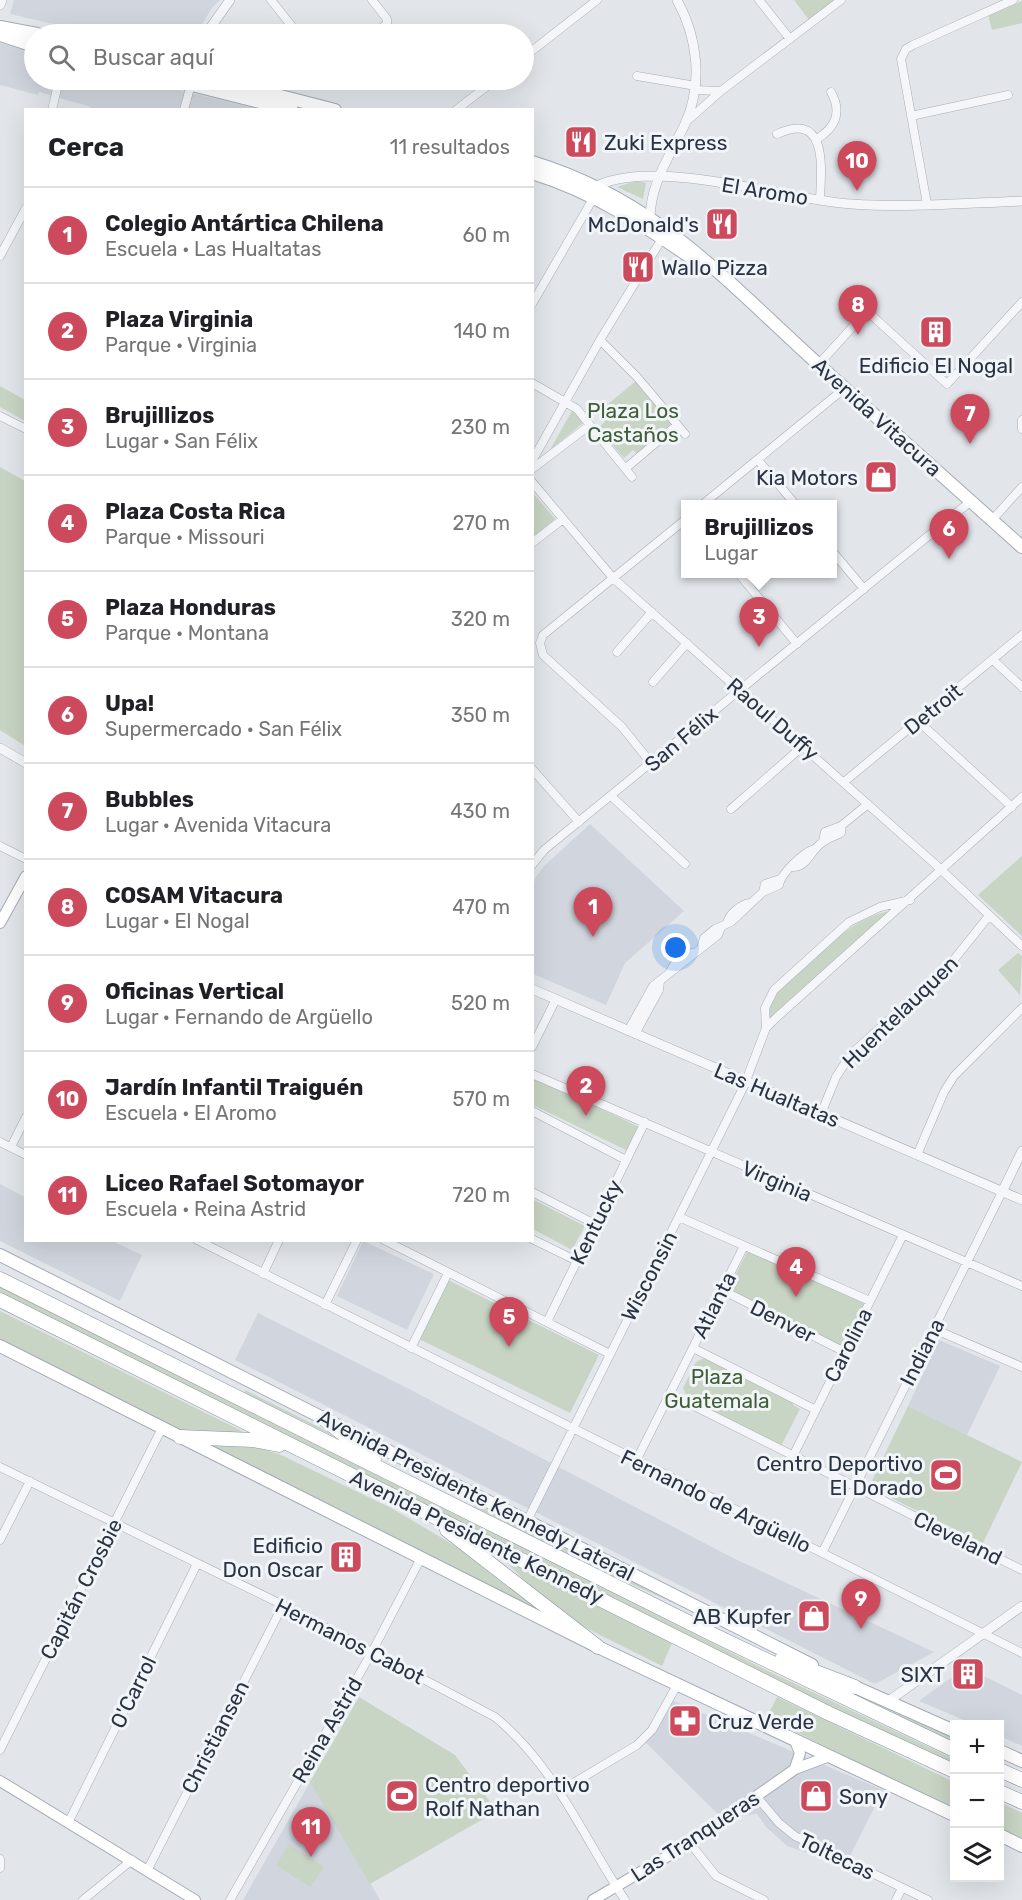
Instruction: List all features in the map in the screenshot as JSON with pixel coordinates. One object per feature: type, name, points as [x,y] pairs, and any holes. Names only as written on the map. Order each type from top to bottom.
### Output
[{"type":"highway","name":"Avenida Presidente Kennedy","points":[[0,1279],[716,1636],[950,1748]]},
{"type":"highway","name":"Avenida Presidente Kennedy","points":[[0,1300],[828,1713],[950,1769]]},
{"type":"highway","points":[[323,1418],[405,1482]]},
{"type":"highway","points":[[180,1437],[253,1440],[310,1454]]},
{"type":"highway","points":[[414,1506],[483,1555],[598,1647]]},
{"type":"highway","points":[[716,1636],[855,1687]]},
{"type":"highway","points":[[1004,1772],[1022,1780]]},
{"type":"highway","points":[[1004,1794],[1022,1802]]},
{"type":"main road","points":[[0,27],[24,32]]},
{"type":"main road","points":[[0,35],[24,43]]},
{"type":"main road","points":[[220,90],[285,108]]},
{"type":"main road","points":[[257,90],[327,108]]},
{"type":"main road","name":"Avenida Vitacura","points":[[534,163],[650,223],[698,252],[732,286],[1022,547]]},
{"type":"main road","name":"Avenida Vitacura","points":[[534,174],[591,192]]},
{"type":"main road","name":"Avenida Vitacura","points":[[650,223],[663,237],[732,286]]},
{"type":"main road","points":[[0,923],[24,880]]},
{"type":"main road","name":"Avenida Presidente Kennedy Lateral","points":[[0,1255],[855,1687],[950,1729]]},
{"type":"main road","points":[[0,1346],[598,1647],[795,1742],[950,1813]]},
{"type":"main road","points":[[795,1742],[800,1757],[795,1769]]},
{"type":"main road","points":[[1004,1753],[1022,1761]]},
{"type":"main road","name":"Las Tranqueras","points":[[593,1900],[690,1843],[795,1769],[827,1757]]},
{"type":"main road","points":[[0,1781],[148,1869],[195,1900]]},
{"type":"main road","points":[[1004,1837],[1022,1846]]},
{"type":"street","points":[[0,5],[2,0]]},
{"type":"street","points":[[213,24],[230,0]]},
{"type":"street","points":[[271,0],[290,24]]},
{"type":"street","points":[[372,0],[387,19],[387,24]]},
{"type":"street","points":[[534,49],[597,0]]},
{"type":"street","points":[[650,223],[659,175],[685,123],[695,88],[694,45],[677,0]]},
{"type":"street","points":[[759,0],[790,39]]},
{"type":"street","points":[[685,123],[721,91],[841,0]]},
{"type":"street","points":[[927,204],[901,59],[906,49],[1013,0]]},
{"type":"street","points":[[637,76],[721,91]]},
{"type":"street","points":[[52,108],[57,90]]},
{"type":"street","points":[[184,108],[189,90]]},
{"type":"street","points":[[459,108],[482,90]]},
{"type":"street","points":[[817,139],[830,129],[836,119],[836,101],[831,92]]},
{"type":"street","points":[[911,116],[1008,94]]},
{"type":"street","points":[[777,134],[795,128],[811,133],[817,139],[821,153],[820,200]]},
{"type":"street","name":"El Aromo","points":[[591,192],[628,177],[659,175],[865,205],[1022,201]]},
{"type":"street","points":[[534,300],[591,192]]},
{"type":"street","points":[[0,256],[24,212]]},
{"type":"street","points":[[534,458],[600,340],[663,237]]},
{"type":"street","points":[[818,364],[867,311],[947,384],[1022,302]]},
{"type":"street","points":[[600,340],[685,434]]},
{"type":"street","points":[[534,384],[577,409],[632,477]]},
{"type":"street","points":[[708,500],[845,388]]},
{"type":"street","points":[[0,416],[24,428]]},
{"type":"street","points":[[1022,420],[1022,429]]},
{"type":"street","points":[[534,467],[590,425]]},
{"type":"street","points":[[626,468],[677,425]]},
{"type":"street","points":[[758,460],[792,500]]},
{"type":"street","name":"Raoul Duffy","points":[[534,484],[613,578],[844,782],[1022,946]]},
{"type":"street","points":[[992,520],[1022,487]]},
{"type":"street","name":"San Félix","points":[[534,862],[544,850],[971,501]]},
{"type":"street","points":[[534,541],[563,519]]},
{"type":"street","points":[[651,763],[622,727],[543,655],[540,647],[543,634],[681,523]]},
{"type":"street","points":[[837,557],[864,589]]},
{"type":"street","points":[[744,578],[797,644]]},
{"type":"street","points":[[617,651],[652,612]]},
{"type":"street","name":"Detroit","points":[[844,782],[1022,635]]},
{"type":"street","points":[[653,682],[687,644]]},
{"type":"street","points":[[993,660],[1022,687]]},
{"type":"street","points":[[918,721],[1012,807]]},
{"type":"street","points":[[731,809],[803,746]]},
{"type":"street","points":[[0,748],[24,762]]},
{"type":"street","points":[[534,771],[579,822]]},
{"type":"street","points":[[611,796],[685,864]]},
{"type":"street","name":"Wisconsin","points":[[527,1521],[746,1082],[766,1028],[1022,797]]},
{"type":"street","points":[[632,1032],[648,993],[660,981],[677,969],[702,945],[718,935],[724,926],[748,908],[750,903],[763,892],[779,885],[780,879],[793,867],[804,862],[823,841],[841,833],[841,826],[868,804]]},
{"type":"street","points":[[0,846],[24,858]]},
{"type":"street","name":"Wisconsin","points":[[766,1028],[764,1014],[770,995],[849,922],[865,913],[911,899]]},
{"type":"street","name":"Huentelauquen","points":[[821,1113],[836,1077],[851,1054],[948,967],[988,917]]},
{"type":"street","name":"Las Hualtatas","points":[[534,990],[1022,1200]]},
{"type":"street","points":[[534,1043],[556,999]]},
{"type":"street","points":[[917,1155],[944,1092],[954,1076],[1022,1008]]},
{"type":"street","name":"Virginia","points":[[534,1075],[1022,1286]]},
{"type":"street","points":[[534,1112],[626,1160]]},
{"type":"street","points":[[11,1148],[24,1121]]},
{"type":"street","name":"Kentucky","points":[[547,1322],[645,1122]]},
{"type":"street","points":[[0,1142],[24,1154]]},
{"type":"street","name":"Indiana","points":[[822,1553],[1022,1151]]},
{"type":"street","points":[[534,1193],[595,1224]]},
{"type":"street","points":[[679,1217],[870,1301]]},
{"type":"street","name":"Carolina","points":[[793,1456],[903,1235]]},
{"type":"street","points":[[534,1240],[577,1261]]},
{"type":"street","name":"Fernando de Argüello","points":[[201,1242],[1022,1653]]},
{"type":"street","points":[[263,1274],[278,1242]]},
{"type":"street","points":[[325,1305],[356,1242]]},
{"type":"street","points":[[388,1242],[610,1354]]},
{"type":"street","name":"Atlanta","points":[[636,1461],[744,1246]]},
{"type":"street","points":[[411,1348],[448,1273]]},
{"type":"street","name":"Denver","points":[[722,1290],[845,1352]]},
{"type":"street","points":[[934,1329],[1022,1367]]},
{"type":"street","points":[[693,1348],[816,1410]]},
{"type":"street","name":"Cleveland","points":[[670,1394],[1022,1570]]},
{"type":"street","name":"Capitán Crosbie","points":[[0,1750],[162,1428]]},
{"type":"street","name":"Hermanos Cabot","points":[[0,1467],[283,1605],[495,1717],[524,1743],[560,1791],[625,1900]]},
{"type":"street","points":[[0,1540],[30,1481]]},
{"type":"street","name":"Reina Astrid","points":[[230,1900],[372,1652],[421,1558]]},
{"type":"street","name":"O'Carrol","points":[[69,1821],[197,1564]]},
{"type":"street","name":"Christiansen","points":[[148,1869],[283,1605]]},
{"type":"street","points":[[887,1702],[1022,1606]]},
{"type":"street","points":[[560,1791],[637,1745],[652,1730],[677,1685]]},
{"type":"street","name":"Toltecas","points":[[757,1797],[779,1823],[795,1836],[928,1900]]},
{"type":"street","points":[[690,1843],[716,1876],[764,1900]]},
{"type":"street","points":[[0,1859],[0,1868]]},
{"type":"street","points":[[83,1900],[132,1860]]},
{"type":"street","points":[[896,1900],[902,1888]]},
{"type":"shaded area","points":[[14,0],[220,0],[202,24],[53,24],[10,14]]},
{"type":"shaded area","points":[[0,43],[24,50],[24,90],[178,90],[254,108],[90,108],[39,92],[38,95],[0,85]]},
{"type":"shaded area","points":[[590,824],[684,911],[625,963],[606,1005],[534,974],[534,882],[543,867]]},
{"type":"shaded area","points":[[0,1184],[24,1196],[24,1242],[114,1242],[142,1255],[120,1301],[0,1241]]},
{"type":"shaded area","points":[[363,1242],[434,1274],[407,1330],[337,1296]]},
{"type":"shaded area","points":[[258,1313],[733,1558],[934,1652],[875,1684],[235,1360]]},
{"type":"shaded area","points":[[939,1340],[1000,1366],[967,1435],[908,1406]]},
{"type":"shaded area","points":[[966,1667],[1022,1695],[1022,1746],[1004,1738],[1004,1720],[964,1720],[919,1701]]},
{"type":"shaded area","points":[[667,1698],[883,1790],[845,1866],[787,1846],[766,1827],[757,1814],[723,1819],[641,1738]]},
{"type":"shaded area","points":[[310,1782],[340,1831],[380,1900],[243,1900]]},
{"type":"green space","points":[[794,0],[834,0],[809,20]]},
{"type":"green space","points":[[1022,1],[1022,23],[992,30],[988,15]]},
{"type":"green space","points":[[636,181],[646,183],[643,199],[617,187]]},
{"type":"green space","name":"Plaza Los Castaños","points":[[636,381],[673,425],[638,455],[633,450],[624,458],[598,428],[605,422],[597,413]]},
{"type":"green space","points":[[0,386],[24,399],[24,420],[0,407]]},
{"type":"green space","points":[[573,409],[584,422],[550,450]]},
{"type":"green space","points":[[0,467],[24,480],[24,745],[0,730]]},
{"type":"green space","points":[[534,494],[555,519],[534,536]]},
{"type":"green space","points":[[1022,856],[1022,936],[978,895]]},
{"type":"green space","points":[[894,910],[769,1019],[771,1002],[777,993],[817,955],[860,922]]},
{"type":"green space","points":[[1018,953],[1022,956],[1020,995],[998,970]]},
{"type":"green space","points":[[534,1077],[639,1127],[628,1151],[534,1105]]},
{"type":"green space","points":[[534,1200],[585,1226],[572,1250],[534,1230]]},
{"type":"green space","points":[[749,1248],[865,1303],[842,1347],[728,1290]]},
{"type":"green space","points":[[448,1280],[599,1355],[570,1413],[419,1339]]},
{"type":"green space","points":[[0,1287],[768,1671],[950,1757],[950,1761],[828,1705],[0,1292]]},
{"type":"green space","points":[[0,1311],[252,1436],[179,1430],[0,1341]]},
{"type":"green space","name":"Plaza Guatemala","points":[[704,1358],[792,1401],[793,1405],[800,1409],[781,1446],[688,1399],[683,1388],[696,1362]]},
{"type":"green space","points":[[245,1390],[327,1431],[341,1440],[245,1393]]},
{"type":"green space","name":"Centro Deportivo El Dorado","points":[[908,1406],[1022,1462],[983,1543],[869,1487]]},
{"type":"green space","points":[[202,1443],[257,1448],[279,1454],[391,1508],[469,1554],[544,1612]]},
{"type":"green space","points":[[475,1504],[696,1613],[611,1575],[474,1507]]},
{"type":"green space","points":[[501,1557],[672,1643],[662,1666],[580,1625],[543,1599]]},
{"type":"green space","points":[[830,1685],[950,1736],[950,1740]]},
{"type":"green space","name":"Centro deportivo Rolf Nathan","points":[[359,1697],[455,1755],[497,1811],[370,1884],[310,1782]]},
{"type":"green space","points":[[777,1697],[950,1780],[950,1806],[887,1778],[767,1717]]},
{"type":"green space","points":[[1004,1804],[1022,1813],[1022,1838],[1004,1830]]},
{"type":"green space","points":[[289,1844],[324,1867],[310,1887],[276,1865]]},
{"type":"place","name":"Zuki Express","points":[[581,142]]},
{"type":"place","name":"Jardín Infantil Traiguén","points":[[857,191]]},
{"type":"place","name":"McDonald's","points":[[722,224]]},
{"type":"place","name":"Wallo Pizza","points":[[638,267]]},
{"type":"place","name":"Edificio El Nogal","points":[[936,332]]},
{"type":"place","name":"COSAM Vitacura","points":[[858,335]]},
{"type":"place","name":"Bubbles","points":[[970,444]]},
{"type":"place","name":"Kia Motors","points":[[881,477]]},
{"type":"place","name":"Upa!","points":[[949,559]]},
{"type":"place","name":"Brujillizos","points":[[759,647]]},
{"type":"place","name":"Colegio Antártica Chilena","points":[[593,937]]},
{"type":"place","name":"Plaza Virginia","points":[[586,1116]]},
{"type":"place","name":"Plaza Costa Rica","points":[[796,1297]]},
{"type":"place","name":"Plaza Honduras","points":[[509,1347]]},
{"type":"place","name":"Centro Deportivo El Dorado","points":[[946,1475]]},
{"type":"place","name":"Edificio Don Oscar","points":[[346,1557]]},
{"type":"place","name":"AB Kupfer","points":[[814,1616]]},
{"type":"place","name":"Oficinas Vertical","points":[[861,1629]]},
{"type":"place","name":"SIXT","points":[[968,1674]]},
{"type":"place","name":"Cruz Verde","points":[[685,1721]]},
{"type":"place","name":"Centro deportivo Rolf Nathan","points":[[402,1796]]},
{"type":"place","name":"Sony","points":[[816,1796]]},
{"type":"place","name":"Liceo Rafael Sotomayor","points":[[311,1857]]}]
